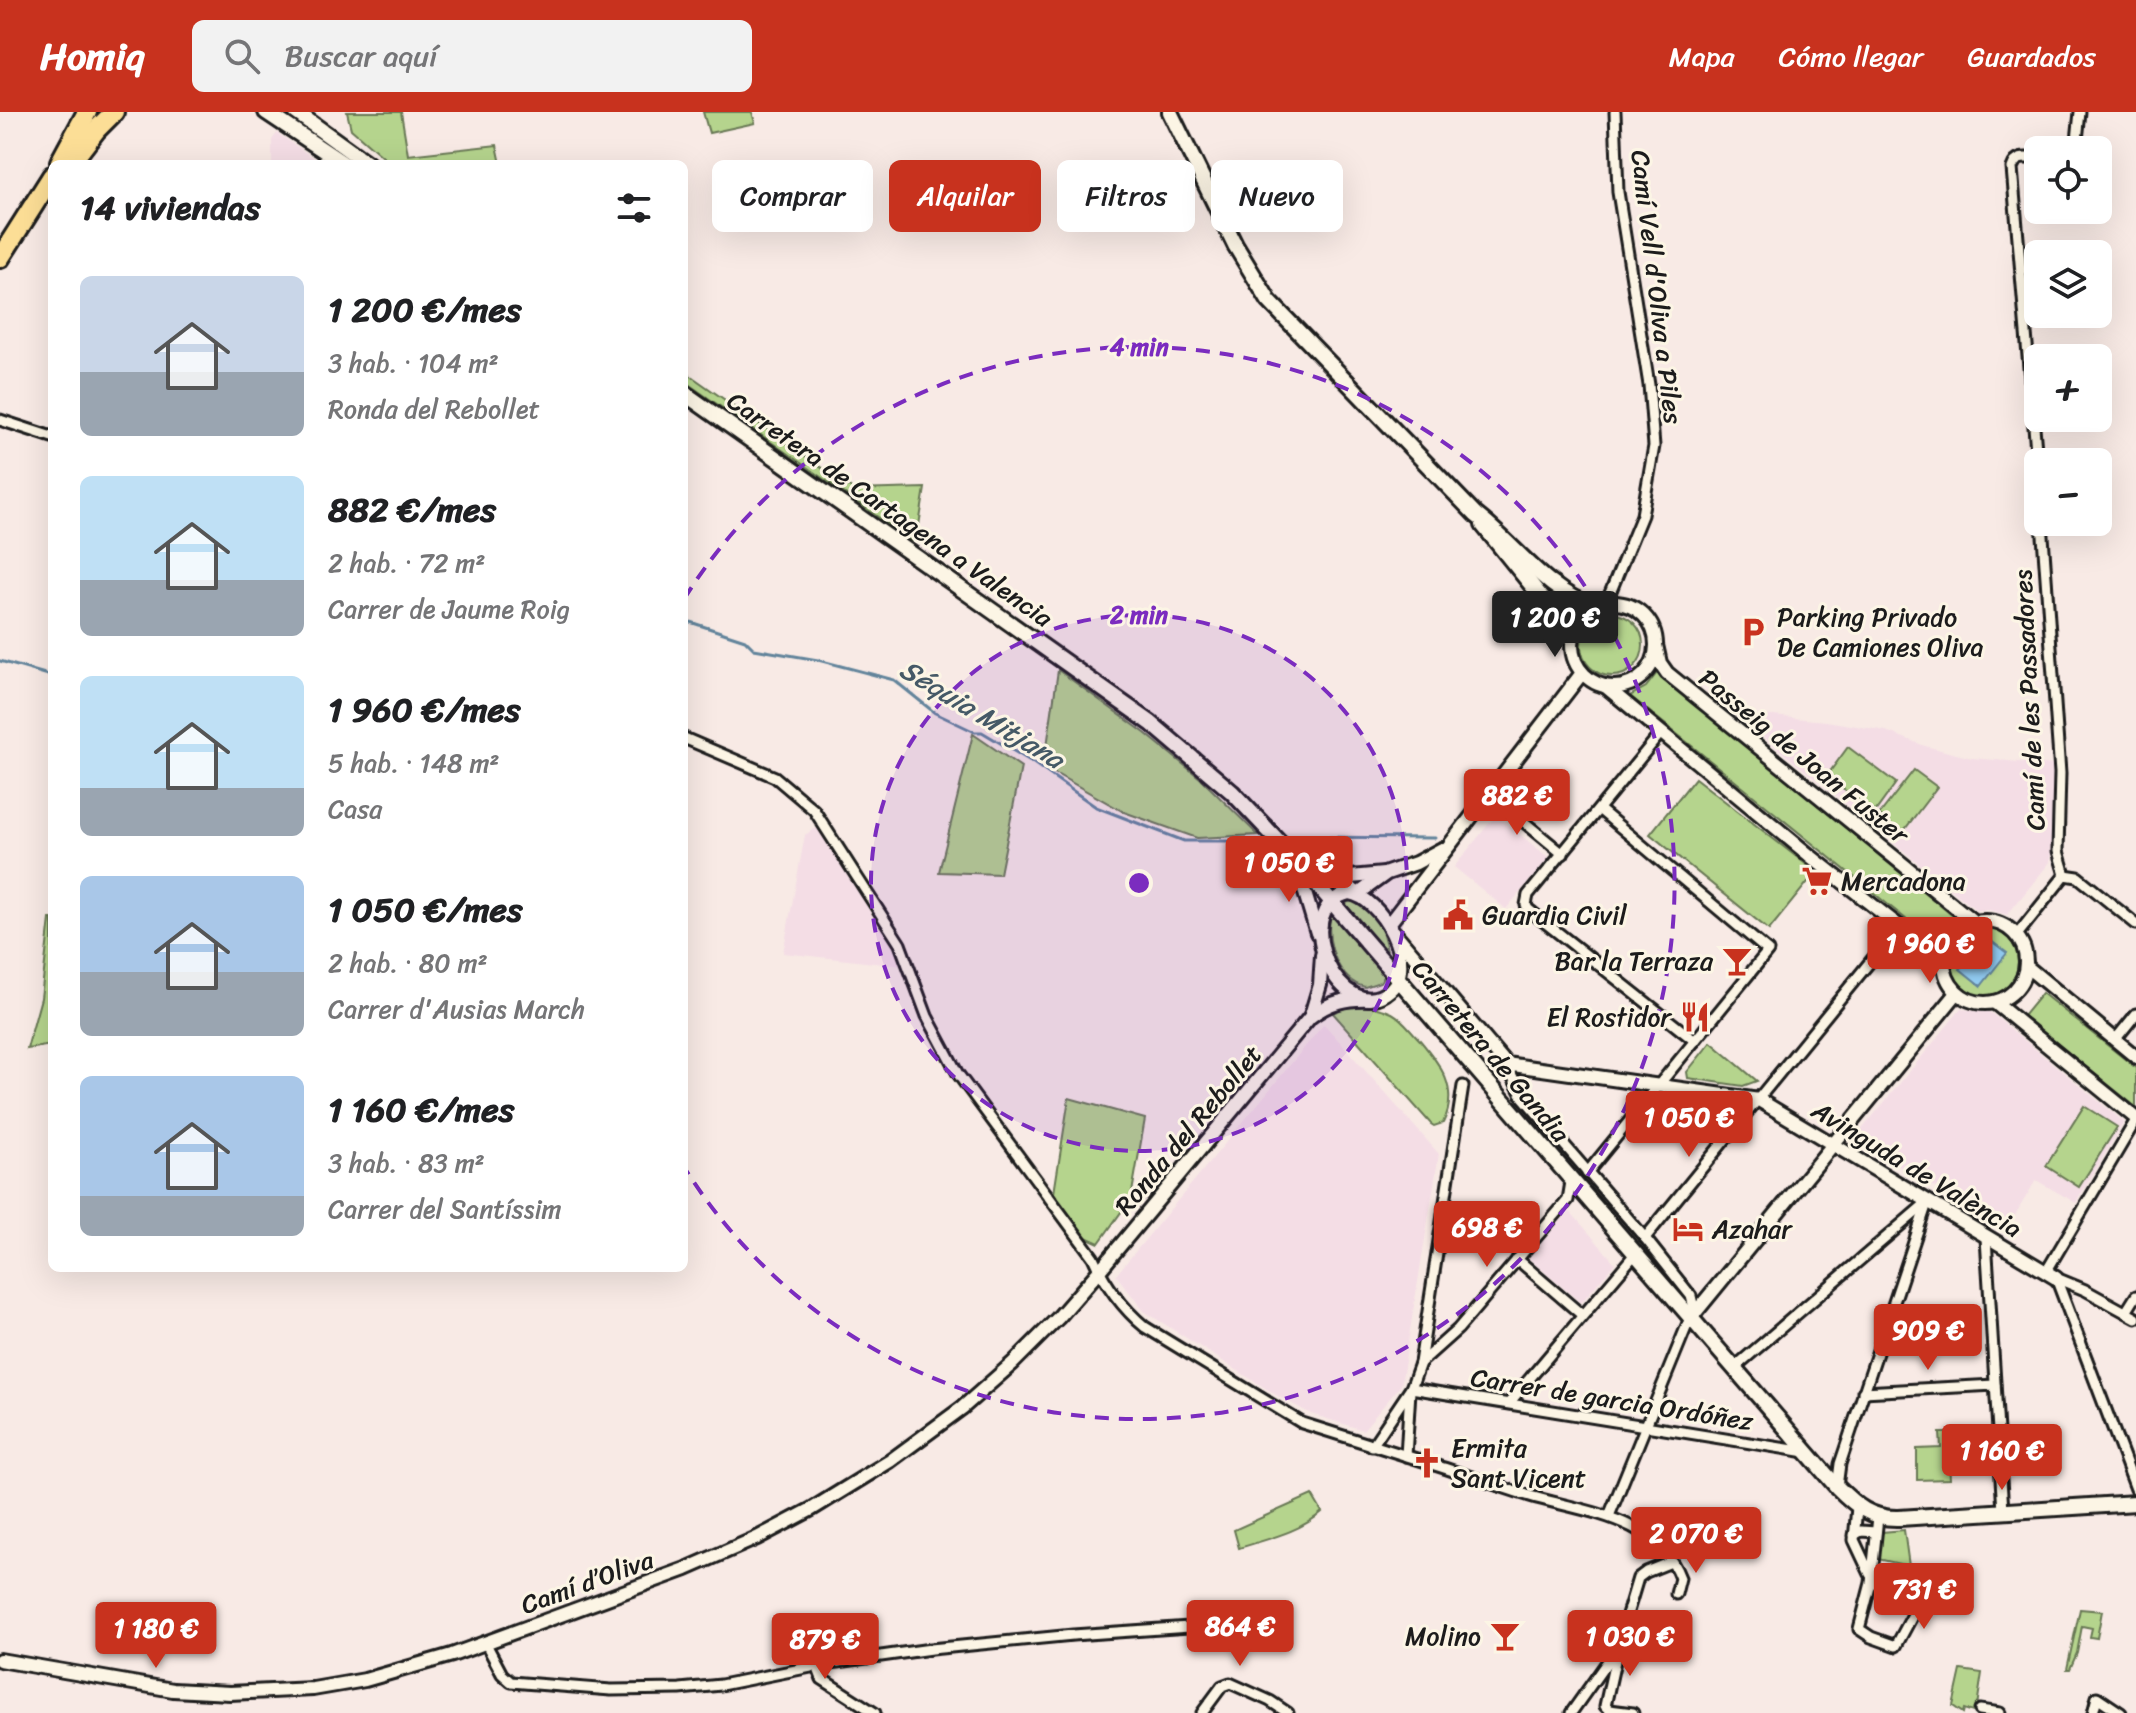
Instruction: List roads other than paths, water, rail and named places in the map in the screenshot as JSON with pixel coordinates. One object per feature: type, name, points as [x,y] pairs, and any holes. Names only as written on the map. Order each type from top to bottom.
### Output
[{"type":"highway","points":[[61,160],[87,112]]},
{"type":"highway","points":[[73,160],[114,112]]},
{"type":"highway","points":[[0,258],[48,183]]},
{"type":"highway","points":[[30,214],[48,192]]},
{"type":"main road","points":[[266,112],[338,160]]},
{"type":"main road","points":[[296,112],[362,160]]},
{"type":"main road","points":[[1170,112],[1235,245],[1269,301],[1476,515],[1498,531],[1569,597],[1600,605]]},
{"type":"main road","name":"Carretera de Cartagena a Valencia","points":[[688,396],[1151,723],[1232,792],[1287,850]]},
{"type":"main road","points":[[1476,515],[1490,538],[1572,635]]},
{"type":"main road","name":"Carretera de Gandia","points":[[1287,850],[1571,1182],[1635,1254],[1695,1311],[1734,1368],[1837,1487],[1857,1507],[1878,1517]]},
{"type":"main road","points":[[1878,1517],[2136,1503]]},
{"type":"street","name":"Camí Vell d'Oliva a Piles","points":[[1600,605],[1642,515],[1654,446],[1649,385],[1618,192],[1615,112]]},
{"type":"street","points":[[2077,136],[2080,112]]},
{"type":"street","points":[[2024,157],[2012,168],[2036,448]]},
{"type":"street","points":[[0,420],[48,436]]},
{"type":"street","name":"Camí de les Passadores","points":[[2043,536],[2060,773],[2058,851],[2065,875]]},
{"type":"street","points":[[1605,686],[1617,687],[1640,678],[1654,658],[1656,645],[1649,622],[1641,612],[1618,602],[1600,605],[1577,624],[1571,648],[1574,661],[1582,673],[1605,686],[1660,734],[1943,961]]},
{"type":"street","name":"Passeig de Joan Fuster","points":[[1656,645],[1660,663],[1667,673],[1974,922]]},
{"type":"street","points":[[1388,925],[1582,673]]},
{"type":"street","points":[[1660,734],[1525,902],[1528,909],[1695,1041]]},
{"type":"street","points":[[688,740],[775,777],[814,810],[900,944],[927,1016],[958,1074],[1093,1257],[1124,1307],[1145,1327],[1283,1414],[1308,1426],[1524,1494],[1609,1516],[1644,1535],[1671,1562],[1680,1578],[1676,1594]]},
{"type":"street","points":[[1490,794],[1563,854]]},
{"type":"street","points":[[1587,1173],[1768,951],[1600,810]]},
{"type":"street","points":[[1331,902],[1344,894],[1358,894],[1387,873],[1434,855],[1455,838]]},
{"type":"street","points":[[1287,850],[1339,878],[1378,911],[1506,1064]]},
{"type":"street","points":[[1287,850],[1335,978],[1351,992],[1370,999],[1388,992],[1398,979],[1399,958],[1388,925]]},
{"type":"street","points":[[1339,878],[1387,873]]},
{"type":"street","points":[[2017,935],[2065,875],[2078,877],[2136,924]]},
{"type":"street","name":"Ronda del Rebollet","points":[[1310,1017],[1320,985],[1322,920],[1331,902]]},
{"type":"street","points":[[1974,922],[1997,922],[2017,935],[2026,953],[2026,966],[2018,987],[2008,997],[1979,1003],[1957,993],[1945,975],[1943,961],[1946,946],[1954,933],[1974,922]]},
{"type":"street","points":[[1645,1238],[1900,925]]},
{"type":"street","points":[[2026,966],[2136,1057]]},
{"type":"street","points":[[1609,1516],[1695,1311],[1957,993]]},
{"type":"street","name":"Ronda del Rebollet","points":[[1099,1271],[1310,1017],[1344,999],[1370,999]]},
{"type":"street","points":[[1994,1002],[2136,1119],[2051,1275]]},
{"type":"street","points":[[2115,1040],[2136,1014]]},
{"type":"street","name":"Avinguda de València","points":[[1506,1064],[1759,1100],[2051,1275]]},
{"type":"street","name":"Carretera de Gandia","points":[[1506,1064],[1523,1097],[1645,1238],[1691,1296],[1695,1311]]},
{"type":"street","points":[[1372,1446],[1411,1388],[1420,1363],[1463,1086]]},
{"type":"street","points":[[1420,1363],[1458,1329],[1568,1200],[1571,1182]]},
{"type":"street","points":[[1734,1368],[1927,1203]]},
{"type":"street","points":[[1837,1487],[1840,1464],[1927,1203]]},
{"type":"street","points":[[1896,1229],[1907,1232],[1914,1243]]},
{"type":"street","points":[[1986,1238],[2003,1511]]},
{"type":"street","points":[[1509,1403],[1635,1254]]},
{"type":"street","points":[[1517,1259],[1582,1315]]},
{"type":"street","name":"Camí d’Oliva","points":[[0,1660],[173,1690],[273,1692],[365,1680],[452,1655],[721,1554],[799,1516],[860,1481],[972,1399],[1058,1318],[1099,1271]]},
{"type":"street","points":[[2051,1275],[2136,1318]]},
{"type":"street","points":[[2051,1275],[2136,1489]]},
{"type":"street","points":[[2126,1312],[2136,1296]]},
{"type":"street","points":[[1863,1392],[1995,1385]]},
{"type":"street","points":[[1406,1456],[1411,1388]]},
{"type":"street","name":"Carrer de garcia Ordóñez","points":[[1411,1388],[1807,1453]]},
{"type":"street","points":[[1857,1507],[1855,1545],[1870,1579],[1923,1596],[1896,1646],[1859,1629],[1870,1579],[1878,1517]]},
{"type":"street","points":[[1854,1535],[1861,1531],[1876,1532]]},
{"type":"street","points":[[1633,1713],[1609,1710],[1605,1706],[1617,1648],[1638,1578],[1671,1562]]},
{"type":"street","points":[[485,1642],[502,1674],[519,1684],[670,1690],[721,1685],[817,1666],[931,1649],[1204,1626]]},
{"type":"street","points":[[1571,1713],[1617,1648]]},
{"type":"street","points":[[817,1666],[822,1679],[875,1713]]},
{"type":"street","points":[[1202,1713],[1222,1686],[1233,1683],[1288,1713]]},
{"type":"street","points":[[2093,1713],[2097,1697],[2121,1713]]},
{"type":"street","points":[[1980,1710],[2000,1713]]},
{"type":"water","points":[[1986,937],[2007,953],[1981,986],[1960,969]]},
{"type":"waterway","name":"Séquia Mitjana","points":[[688,621],[745,640],[754,649],[818,660],[894,680],[935,713],[975,732],[982,732],[1032,762],[1096,807],[1184,841],[1256,841]]},
{"type":"waterway","name":"Séquia Mitjana","points":[[0,661],[48,675]]},
{"type":"waterway","name":"Séquia Mitjana","points":[[1300,837],[1435,838]]},
{"type":"place","name":"Parking Privado De Camiones Oliva","points":[[1753,632]]},
{"type":"place","name":"Mercadona","points":[[1817,881]]},
{"type":"place","name":"Guardia Civil","points":[[1458,915]]},
{"type":"place","name":"Bar la Terraza","points":[[1737,961]]},
{"type":"place","name":"El Rostidor","points":[[1695,1017]]},
{"type":"place","name":"Azahar","points":[[1688,1229]]},
{"type":"place","name":"Ermita Sant Vicent","points":[[1427,1463]]},
{"type":"place","name":"Molino","points":[[1505,1636]]}]
